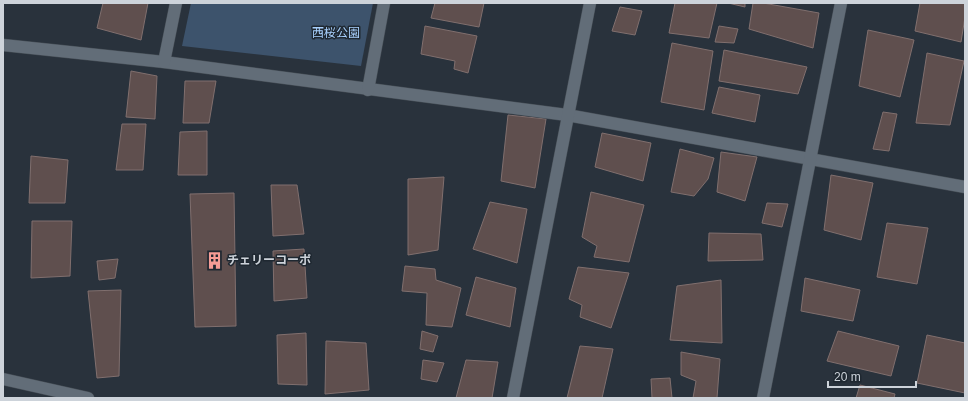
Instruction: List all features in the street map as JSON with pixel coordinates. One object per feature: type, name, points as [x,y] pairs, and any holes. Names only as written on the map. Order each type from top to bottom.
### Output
[{"type":"street","points":[[164,62],[176,3]]},
{"type":"street","points":[[368,90],[384,3]]},
{"type":"street","points":[[512,398],[590,3]]},
{"type":"street","points":[[763,398],[841,3]]},
{"type":"street","points":[[3,45],[164,62],[368,90],[568,115],[965,187]]},
{"type":"street","points":[[3,379],[88,398]]},
{"type":"green space","name":"西桜公園","points":[[191,3],[373,3],[361,66],[182,46]]},
{"type":"building","points":[[103,3],[148,3],[141,40],[97,28]]},
{"type":"building","points":[[435,3],[484,3],[479,27],[431,18]]},
{"type":"building","points":[[675,3],[717,3],[709,38],[669,33]]},
{"type":"building","points":[[728,3],[745,3],[745,7]]},
{"type":"building","points":[[753,3],[763,3],[819,13],[813,48],[749,29]]},
{"type":"building","points":[[920,3],[965,3],[965,17],[961,42],[915,31]]},
{"type":"building","points":[[620,7],[642,11],[635,35],[612,31]]},
{"type":"building","points":[[425,26],[477,36],[468,73],[454,69],[455,61],[421,54]]},
{"type":"building","points":[[719,26],[738,29],[734,43],[715,42]]},
{"type":"building","points":[[868,30],[914,40],[900,97],[859,86]]},
{"type":"building","points":[[672,43],[713,51],[704,110],[661,102]]},
{"type":"building","points":[[724,50],[807,67],[798,94],[719,81]]},
{"type":"building","points":[[927,53],[964,61],[950,125],[916,123]]},
{"type":"building","points":[[131,71],[157,76],[155,119],[126,117]]},
{"type":"building","points":[[185,81],[216,81],[209,123],[183,123]]},
{"type":"building","points":[[719,87],[760,95],[755,122],[712,113]]},
{"type":"building","points":[[883,112],[897,114],[889,151],[873,149]]},
{"type":"building","points":[[508,115],[546,119],[535,188],[501,181]]},
{"type":"building","points":[[122,124],[146,124],[143,170],[116,170]]},
{"type":"building","points":[[207,131],[207,175],[178,175],[180,132]]},
{"type":"building","points":[[602,133],[651,143],[643,181],[595,167]]},
{"type":"building","points":[[680,149],[714,158],[708,179],[694,196],[671,192]]},
{"type":"building","points":[[721,152],[757,157],[745,201],[717,192]]},
{"type":"building","points":[[31,156],[68,160],[65,203],[29,203]]},
{"type":"building","points":[[831,175],[873,183],[861,240],[824,230]]},
{"type":"building","points":[[444,177],[438,250],[408,255],[408,179]]},
{"type":"building","points":[[271,185],[297,185],[304,234],[273,236]]},
{"type":"building","points":[[591,192],[644,205],[629,262],[594,257],[597,246],[582,237]]},
{"type":"building","name":"チェリーコーポ","points":[[234,193],[236,326],[195,327],[190,194]]},
{"type":"building","points":[[490,202],[527,209],[517,263],[473,249]]},
{"type":"building","points":[[767,203],[788,204],[782,227],[762,223]]},
{"type":"building","points":[[32,221],[72,221],[70,276],[31,278]]},
{"type":"building","points":[[887,223],[928,228],[917,284],[877,277]]},
{"type":"building","points":[[709,233],[761,234],[763,260],[708,261]]},
{"type":"building","points":[[304,249],[307,298],[274,301],[273,251]]},
{"type":"building","points":[[118,259],[115,278],[99,280],[97,261]]},
{"type":"building","points":[[405,266],[435,269],[436,280],[461,288],[452,327],[426,325],[427,293],[402,291]]},
{"type":"building","points":[[578,267],[629,273],[611,328],[580,317],[582,305],[569,299]]},
{"type":"building","points":[[476,277],[516,288],[510,327],[466,315]]},
{"type":"building","points":[[805,278],[860,290],[853,321],[801,311]]},
{"type":"building","points":[[721,280],[722,343],[670,340],[677,286]]},
{"type":"building","points":[[121,290],[119,376],[97,378],[88,291]]},
{"type":"building","points":[[422,331],[438,336],[433,352],[420,349]]},
{"type":"building","points":[[838,331],[899,346],[891,376],[827,361]]},
{"type":"building","points":[[306,333],[307,385],[278,384],[277,335]]},
{"type":"building","points":[[927,335],[965,343],[965,393],[917,383]]},
{"type":"building","points":[[326,341],[366,343],[369,390],[325,394]]},
{"type":"building","points":[[580,346],[613,349],[602,398],[567,398]]},
{"type":"building","points":[[681,352],[720,359],[717,398],[693,398],[696,381],[681,375]]},
{"type":"building","points":[[423,360],[444,363],[437,382],[421,379]]},
{"type":"building","points":[[466,360],[498,362],[492,398],[456,398]]},
{"type":"building","points":[[670,378],[672,398],[652,398],[651,379]]},
{"type":"building","points":[[860,385],[895,394],[894,398],[856,398]]},
{"type":"place","name":"チェリーコーポ","points":[[214,260]]}]
